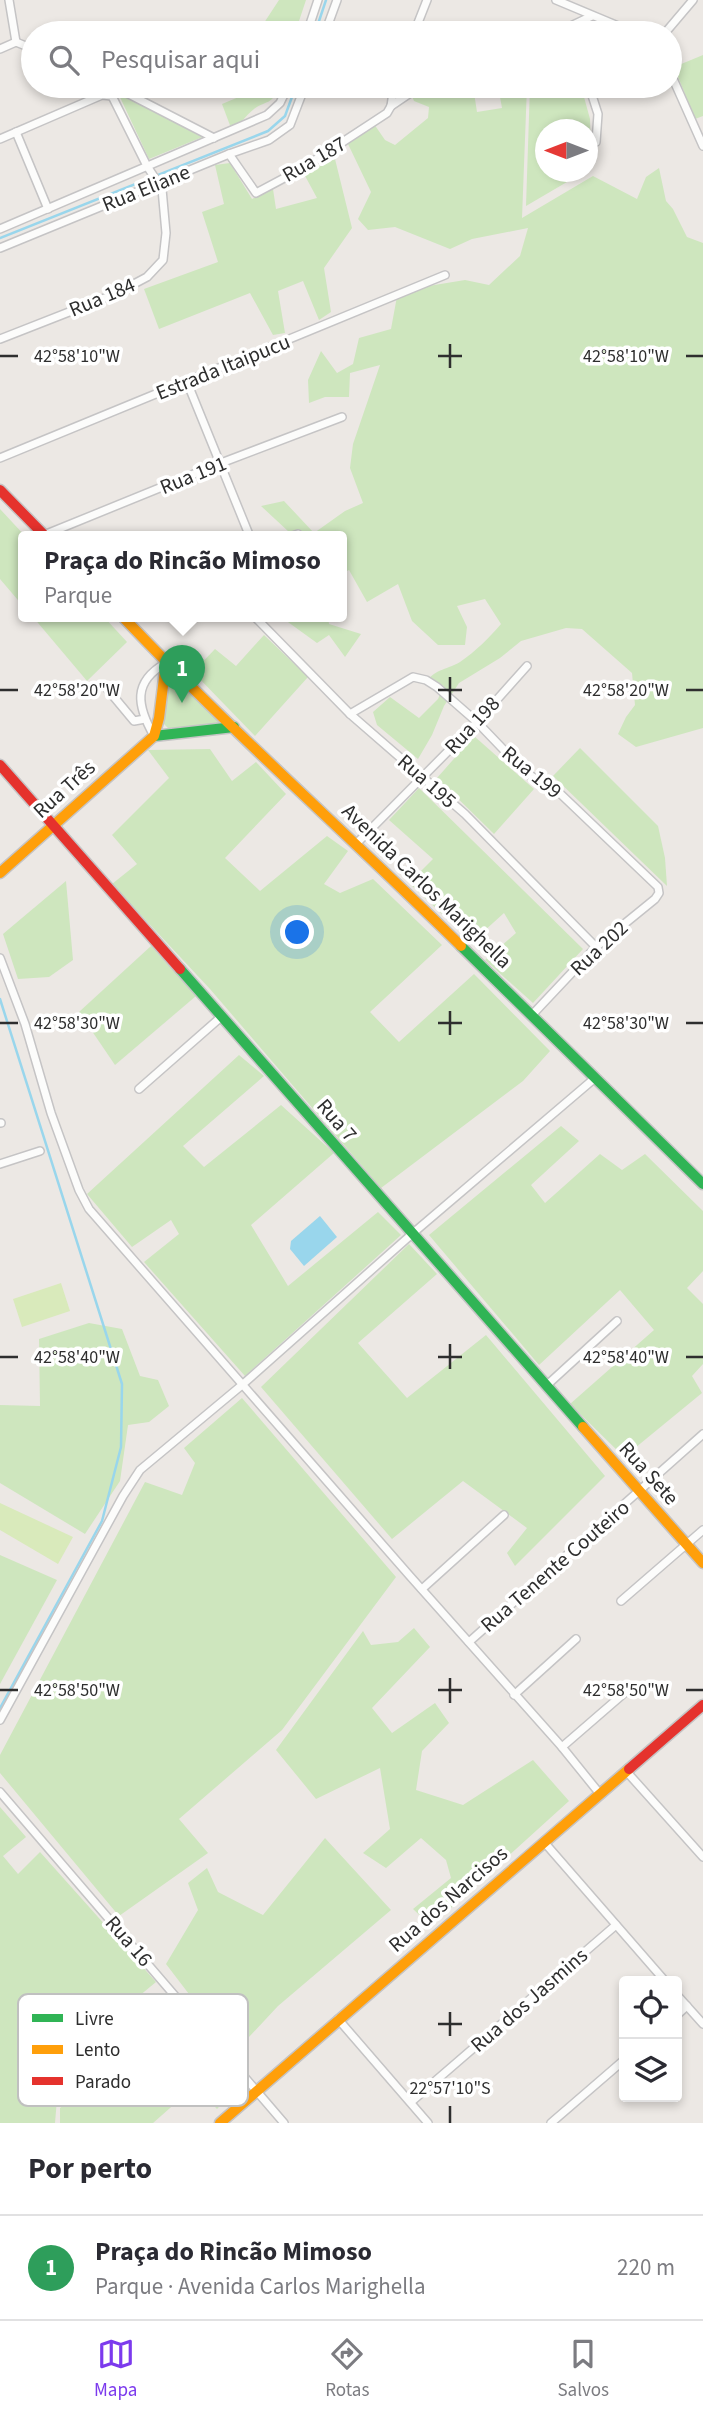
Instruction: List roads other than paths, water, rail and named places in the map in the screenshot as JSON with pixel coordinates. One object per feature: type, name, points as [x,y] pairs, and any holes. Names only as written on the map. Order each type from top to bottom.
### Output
[{"type":"street","points":[[9,0],[16,42]]},
{"type":"street","points":[[311,21],[318,0]]},
{"type":"street","points":[[329,21],[337,0]]},
{"type":"street","points":[[418,21],[426,0]]},
{"type":"street","points":[[556,0],[605,21]]},
{"type":"street","points":[[675,21],[693,0]]},
{"type":"street","points":[[581,21],[592,16]]},
{"type":"street","points":[[0,49],[16,42],[21,44]]},
{"type":"street","points":[[0,139],[97,98]]},
{"type":"street","name":"Rua 184","points":[[0,339],[115,294],[147,277],[163,260],[166,213],[162,188],[147,166],[113,98]]},
{"type":"street","points":[[137,98],[214,138]]},
{"type":"street","name":"Rua Eliane","points":[[0,229],[267,115],[282,98]]},
{"type":"street","name":"Rua Eliane","points":[[0,248],[229,154],[270,140],[290,125],[300,98]]},
{"type":"street","points":[[391,106],[392,98]]},
{"type":"street","points":[[391,106],[403,98]]},
{"type":"street","points":[[593,98],[598,119]]},
{"type":"street","points":[[682,98],[703,146]]},
{"type":"street","name":"Rua 187","points":[[229,154],[257,193],[303,169],[337,147],[387,113],[391,106]]},
{"type":"street","points":[[16,132],[48,209]]},
{"type":"street","name":"Estrada Itaipucu","points":[[0,458],[445,275]]},
{"type":"street","points":[[187,382],[248,531]]},
{"type":"street","name":"Rua 191","points":[[57,531],[221,463],[342,417]]},
{"type":"street","points":[[0,490],[40,531]]},
{"type":"street","name":"Avenida Carlos Marighella","points":[[128,622],[166,662],[357,843],[703,1184]]},
{"type":"street","name":"Rua 195","points":[[260,622],[351,714],[475,824],[596,947]]},
{"type":"street","points":[[154,736],[141,705],[142,686],[151,672],[166,662]]},
{"type":"street","points":[[154,736],[158,725],[166,662]]},
{"type":"street","name":"Rua 198","points":[[357,843],[477,722],[527,666]]},
{"type":"street","name":"Rua 199","points":[[351,714],[413,677],[437,687],[477,722],[525,772],[539,781],[547,781],[652,882]]},
{"type":"street","points":[[104,685],[134,721],[145,719]]},
{"type":"street","points":[[154,736],[234,727]]},
{"type":"street","name":"Rua Três","points":[[0,873],[154,736]]},
{"type":"street","name":"Rua 7","points":[[0,765],[594,1441]]},
{"type":"street","name":"Rua 202","points":[[532,1015],[596,947],[655,899],[659,893],[652,882]]},
{"type":"street","name":"Rua Tenente Couteiro","points":[[0,958],[25,1024],[51,1113],[84,1201],[242,1385],[562,1746],[600,1794]]},
{"type":"street","points":[[139,1089],[220,1017]]},
{"type":"street","points":[[0,1720],[134,1476],[595,1078]]},
{"type":"street","points":[[0,1164],[40,1151]]},
{"type":"street","points":[[546,1386],[617,1321]]},
{"type":"street","name":"Rua Tenente Couteiro","points":[[469,1642],[703,1434]]},
{"type":"street","name":"Rua Sete","points":[[594,1441],[703,1563]]},
{"type":"street","points":[[422,1589],[504,1515]]},
{"type":"street","points":[[621,1601],[703,1530]]},
{"type":"street","points":[[514,1695],[576,1639]]},
{"type":"street","points":[[562,1746],[629,1689]]},
{"type":"street","name":"Rua dos Narcisos","points":[[248,2099],[703,1705]]},
{"type":"street","points":[[626,1771],[703,1857]]},
{"type":"street","name":"Rua 16","points":[[0,1792],[174,1994]]},
{"type":"street","points":[[544,1842],[661,1976]]},
{"type":"street","name":"Rua dos Jasmins","points":[[411,2102],[616,1925]]},
{"type":"street","points":[[682,2000],[703,2024]]},
{"type":"street","points":[[682,2010],[687,2006]]},
{"type":"street","points":[[338,2019],[428,2123]]},
{"type":"street","points":[[551,2123],[619,2064]]},
{"type":"street","name":"Rua 16","points":[[248,2081],[284,2123]]},
{"type":"street","name":"Rua dos Narcisos","points":[[220,2123],[240,2106]]},
{"type":"water","points":[[320,1216],[337,1237],[304,1266],[290,1249],[291,1241]]},
{"type":"waterway","points":[[319,21],[326,0]]},
{"type":"waterway","points":[[0,238],[268,131],[285,116],[292,98]]},
{"type":"waterway","points":[[0,999],[122,1384],[121,1447],[102,1521],[0,1708]]},
{"type":"place","name":"Praça do Rincão Mimoso","points":[[182,703]]}]
